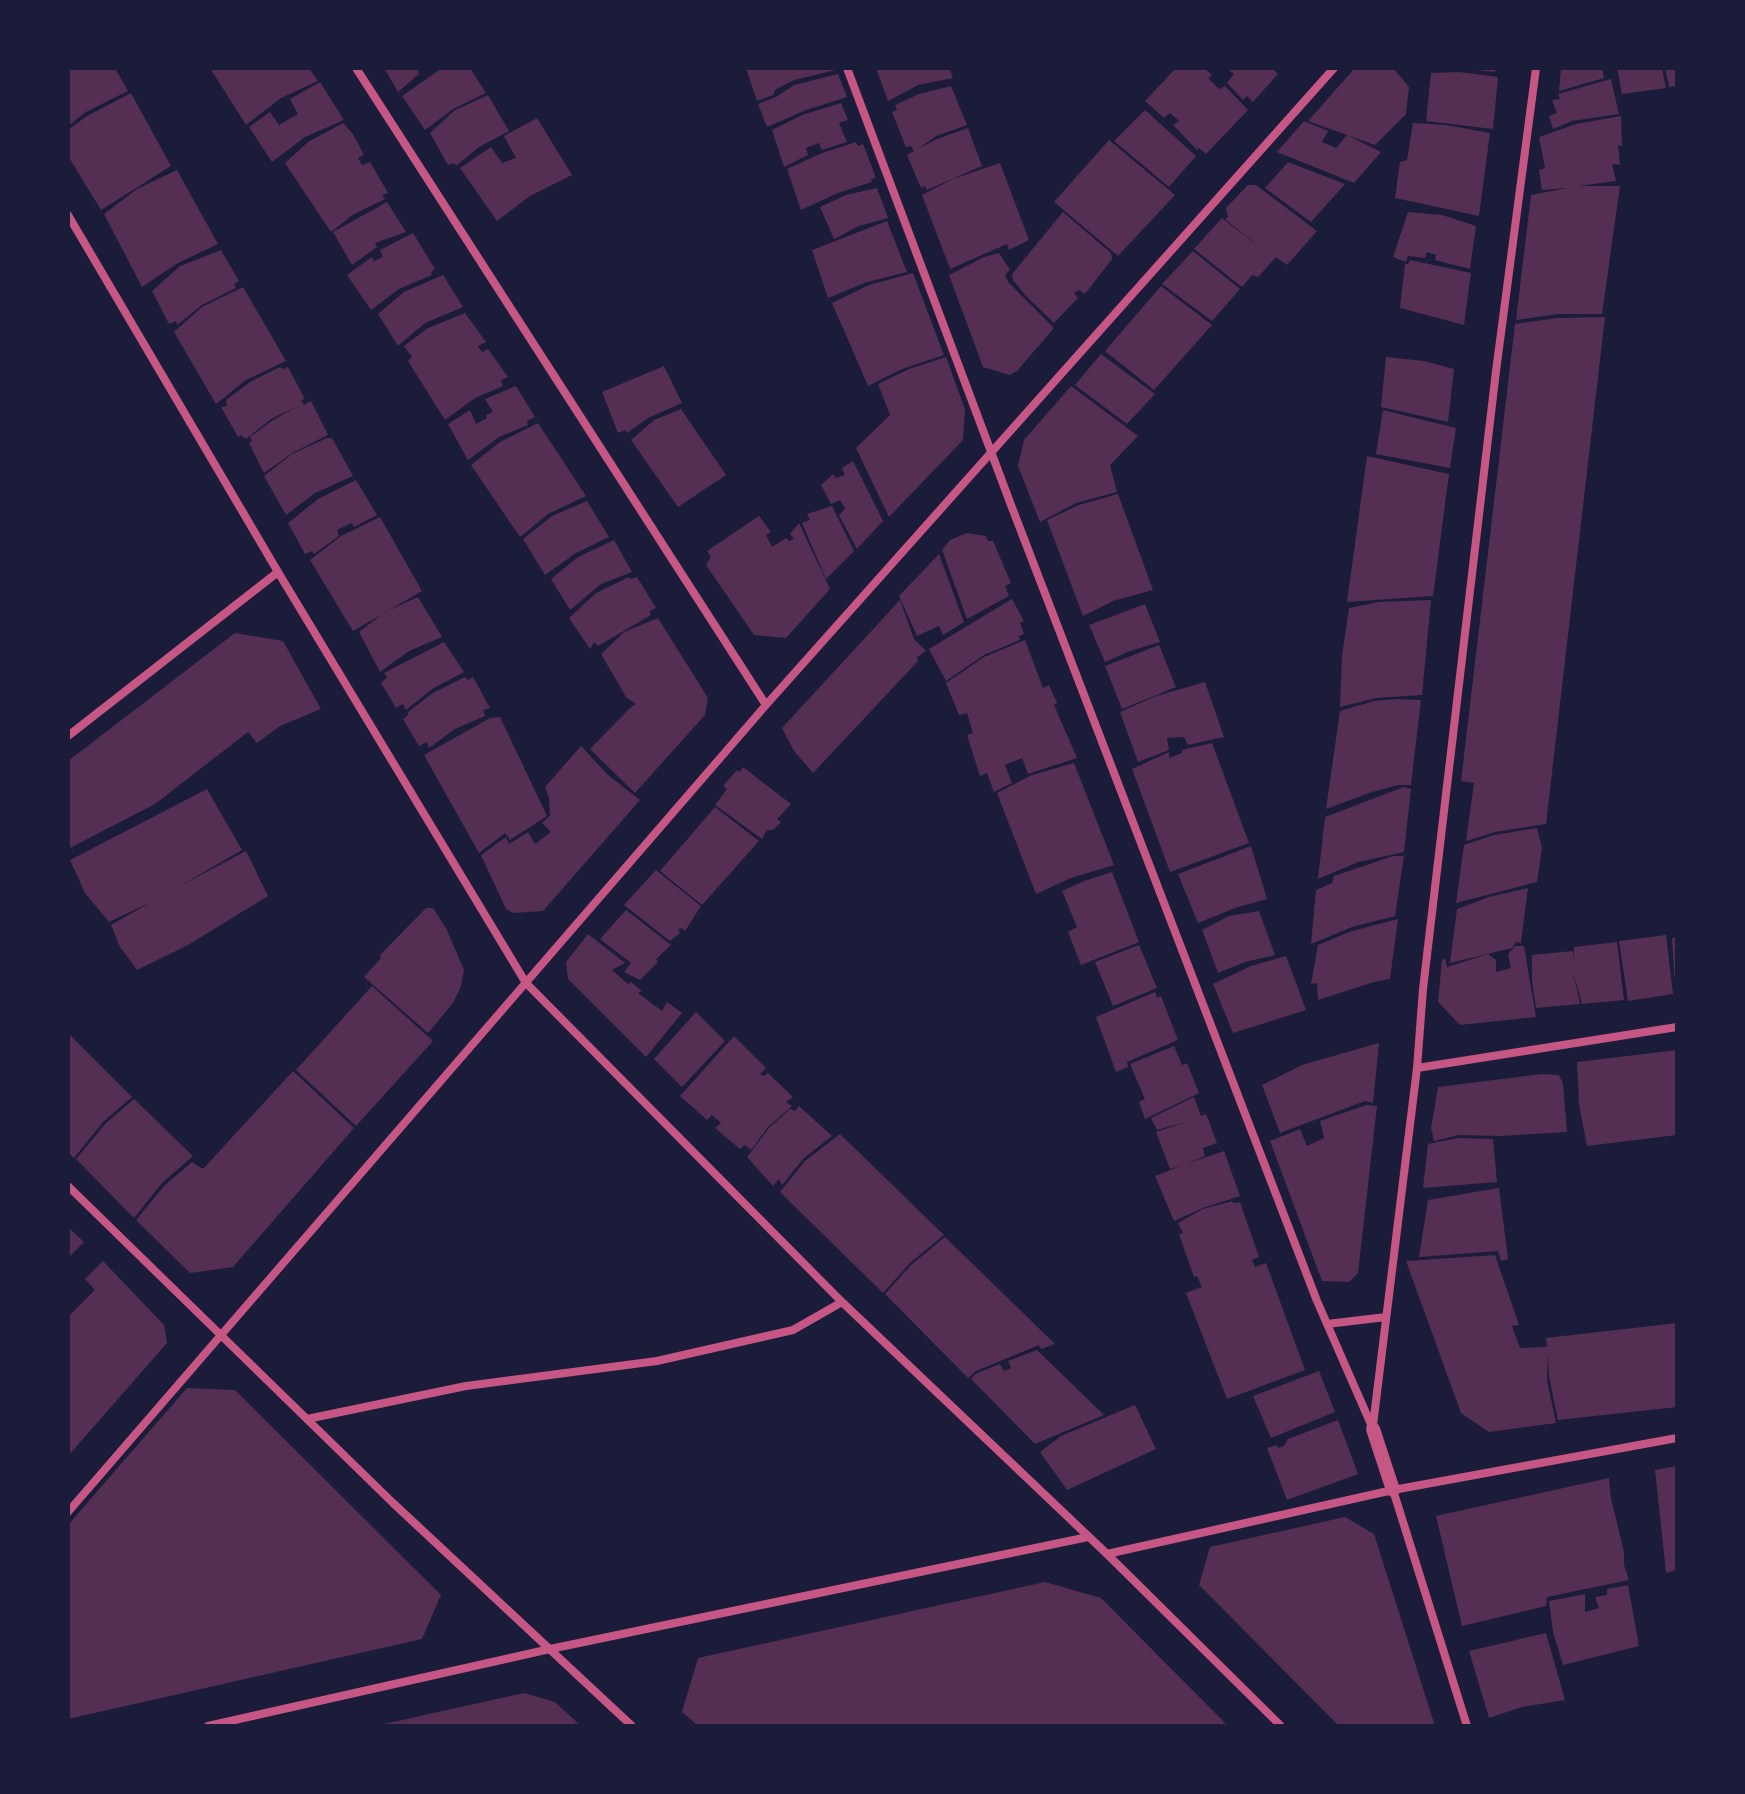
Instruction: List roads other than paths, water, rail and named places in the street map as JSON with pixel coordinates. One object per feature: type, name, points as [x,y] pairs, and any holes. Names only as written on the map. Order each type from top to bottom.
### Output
[{"type":"street","points":[[356,68],[766,705]]},
{"type":"street","points":[[847,68],[991,452],[1327,1324],[1373,1429],[1467,1726]]},
{"type":"street","points":[[68,1512],[766,705],[1334,68]]},
{"type":"street","points":[[1373,1429],[1494,387],[1536,68]]},
{"type":"street","points":[[68,215],[278,572],[526,983],[842,1302],[1107,1554],[1281,1726]]},
{"type":"street","points":[[68,736],[278,572]]},
{"type":"street","points":[[1417,1068],[1677,1027]]},
{"type":"street","points":[[68,1186],[307,1419],[632,1726]]},
{"type":"street","points":[[307,1419],[466,1386],[657,1361],[793,1330],[842,1302]]},
{"type":"street","points":[[1327,1324],[1386,1317]]},
{"type":"street","points":[[1107,1554],[1393,1490],[1677,1438]]},
{"type":"street","points":[[208,1726],[550,1649],[1088,1537]]}]
